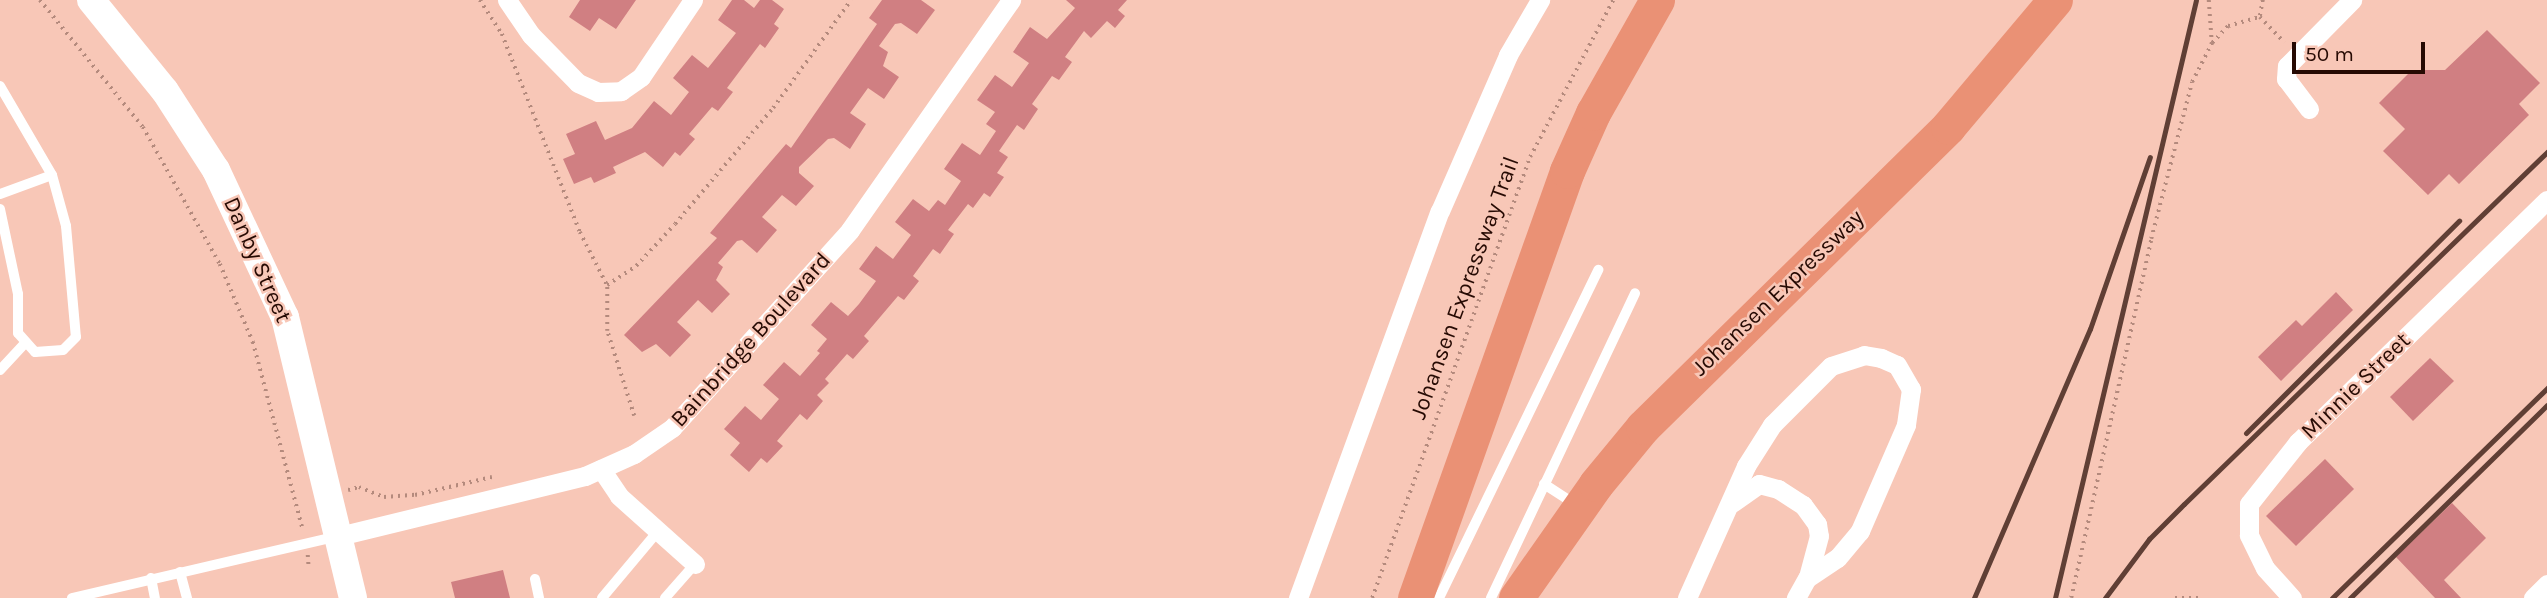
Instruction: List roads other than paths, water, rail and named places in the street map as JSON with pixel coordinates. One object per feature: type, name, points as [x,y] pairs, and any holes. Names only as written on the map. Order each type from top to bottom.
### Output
[{"type":"highway","points":[[1415,598],[1567,171],[1593,113],[1657,0]]},
{"type":"highway","name":"Johansen Expressway","points":[[1516,598],[1579,506],[1696,370],[1970,104],[2055,0]]},
{"type":"street","name":"Danby Street","points":[[91,0],[165,91],[216,170],[285,317],[353,598]]},
{"type":"street","points":[[507,0],[531,35],[578,83],[598,92],[621,91],[641,77],[693,0]]},
{"type":"street","name":"Bainbridge Boulevard","points":[[339,536],[601,469],[672,428],[788,303],[849,230],[1011,0]]},
{"type":"street","points":[[1298,598],[1440,211],[1508,55],[1539,0]]},
{"type":"street","points":[[2309,109],[2286,79],[2287,66],[2297,51],[2352,0]]},
{"type":"street","name":"Minnie Street","points":[[2292,598],[2266,568],[2249,535],[2249,504],[2298,442],[2547,200]]},
{"type":"street","points":[[1687,598],[1727,508],[1772,425],[1831,366],[1864,355],[1897,365],[1911,389],[1906,425],[1860,531],[1837,558],[1807,578]]},
{"type":"street","points":[[601,469],[619,496],[695,564]]},
{"type":"street","points":[[1727,508],[1740,493],[1759,484],[1778,489],[1803,505],[1817,524],[1819,536],[1807,578],[1796,598]]},
{"type":"street","points":[[2533,598],[2547,584]]},
{"type":"lane","points":[[0,86],[52,175],[66,226],[76,337],[63,350],[48,353],[24,344],[18,333],[18,294],[0,209]]},
{"type":"lane","points":[[0,194],[52,175]]},
{"type":"lane","points":[[1439,598],[1598,270]]},
{"type":"lane","points":[[1491,598],[1634,293]]},
{"type":"lane","points":[[0,370],[24,344]]},
{"type":"lane","points":[[1544,484],[1579,506]]},
{"type":"lane","points":[[602,598],[659,530]]},
{"type":"lane","points":[[72,598],[339,536]]},
{"type":"lane","points":[[666,598],[695,564]]},
{"type":"lane","points":[[180,572],[187,598]]},
{"type":"lane","points":[[151,578],[155,598]]},
{"type":"lane","points":[[534,579],[539,598]]},
{"type":"railway","points":[[2055,598],[2196,0]]},
{"type":"railway","points":[[2105,598],[2149,539],[2547,152]]},
{"type":"railway","points":[[1974,598],[2090,329],[2150,157]]},
{"type":"railway","points":[[2246,433],[2459,221]]},
{"type":"railway","points":[[2332,598],[2547,388]]},
{"type":"railway","points":[[2350,598],[2547,405]]}]
